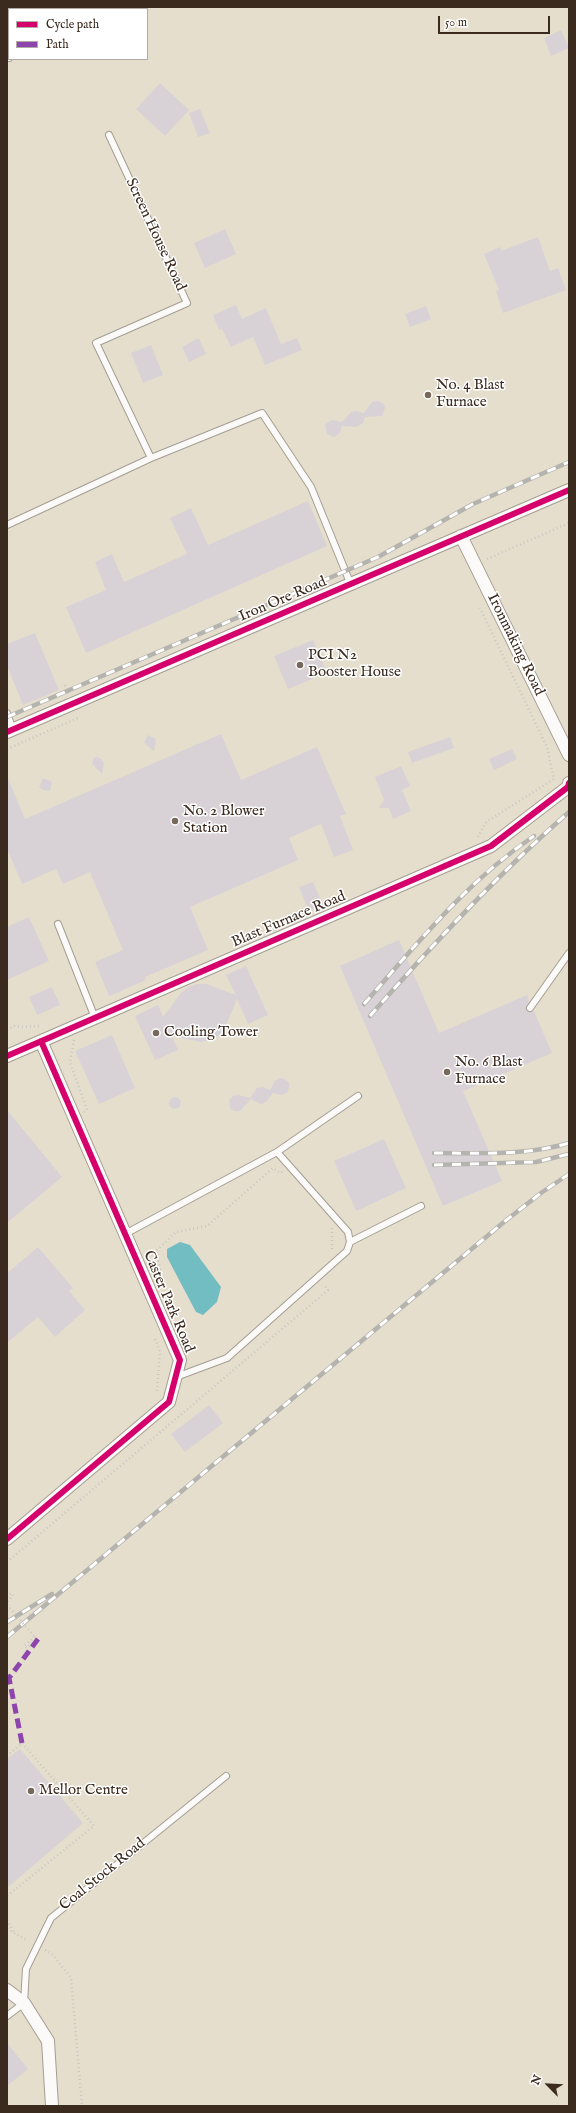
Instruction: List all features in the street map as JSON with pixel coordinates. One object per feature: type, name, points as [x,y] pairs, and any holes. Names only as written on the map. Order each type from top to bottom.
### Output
[{"type":"street","name":"Iron Ore Road","points":[[10,731],[569,490]]},
{"type":"street","name":"Ironmaking Road","points":[[461,536],[569,755]]},
{"type":"street","name":"Blast Furnace Road","points":[[7,1056],[491,846],[569,785]]},
{"type":"street","name":"Caster Park Road","points":[[7,1539],[169,1402],[180,1360],[41,1041]]},
{"type":"street","points":[[7,1990],[24,2003],[48,2041],[52,2106]]},
{"type":"lane","name":"Screen House Road","points":[[109,135],[187,303],[96,343],[151,458]]},
{"type":"lane","points":[[7,525],[151,458],[262,413],[311,487],[351,585]]},
{"type":"lane","points":[[7,713],[10,731]]},
{"type":"lane","points":[[58,924],[95,1018]]},
{"type":"lane","points":[[530,1008],[569,952]]},
{"type":"lane","points":[[125,1234],[277,1152],[358,1096]]},
{"type":"lane","points":[[176,1377],[227,1358],[320,1277],[347,1251],[350,1242],[348,1232],[277,1152]]},
{"type":"lane","points":[[350,1242],[421,1206]]},
{"type":"lane","name":"Coal Stock Road","points":[[24,2003],[26,1970],[36,1945],[51,1918],[226,1776]]},
{"type":"lane","points":[[7,2016],[24,2003]]},
{"type":"path","points":[[475,564],[569,523]]},
{"type":"path","points":[[477,838],[486,822],[554,779],[547,747],[478,604]]},
{"type":"path","points":[[7,1030],[14,1026],[40,1026],[46,1024]]},
{"type":"path","points":[[69,1029],[74,1041],[70,1062],[88,1110],[75,1118]]},
{"type":"path","points":[[144,1277],[160,1269],[156,1251],[176,1232],[207,1226],[273,1168],[280,1173],[290,1166]]},
{"type":"path","points":[[328,1257],[333,1253],[331,1232],[335,1217]]},
{"type":"path","points":[[7,1562],[328,1290],[320,1277]]},
{"type":"path","points":[[154,1338],[160,1352],[157,1394]]},
{"type":"path","points":[[123,1440],[134,1454]]},
{"type":"path","points":[[7,1597],[11,1593],[13,1596],[7,1602]]},
{"type":"path","points":[[7,1605],[36,1638]]},
{"type":"path","points":[[36,1638],[27,1648],[24,1646],[36,1638]]},
{"type":"path","points":[[7,1756],[22,1743],[94,1826],[7,1896]]},
{"type":"path","points":[[7,1920],[14,1932]]},
{"type":"path","points":[[7,1929],[53,1955],[71,1978],[82,2106]]},
{"type":"water","points":[[7,7],[89,7],[8,8],[7,42]]},
{"type":"water","points":[[180,1242],[190,1245],[221,1287],[217,1302],[203,1315],[196,1312],[167,1257],[167,1249]]},
{"type":"building","points":[[561,30],[569,48],[551,56],[544,38]]},
{"type":"building","points":[[160,83],[189,110],[165,136],[136,109]]},
{"type":"building","points":[[200,109],[210,133],[198,137],[189,113]]},
{"type":"building","points":[[225,229],[236,254],[205,268],[194,243]]},
{"type":"building","points":[[538,237],[550,271],[558,268],[566,290],[503,313],[496,291],[499,290],[484,254],[500,247],[501,251]]},
{"type":"building","points":[[236,305],[242,319],[266,308],[281,344],[297,338],[302,350],[265,365],[253,337],[231,347],[222,329],[219,330],[213,315]]},
{"type":"building","points":[[426,306],[431,319],[410,327],[405,314]]},
{"type":"building","points":[[199,338],[206,354],[189,362],[182,347]]},
{"type":"building","points":[[151,345],[163,375],[143,383],[131,353]]},
{"type":"building","points":[[378,401],[384,404],[385,408],[382,416],[365,417],[363,423],[357,427],[342,426],[340,433],[334,437],[327,434],[325,425],[328,422],[333,420],[342,422],[351,412],[356,411],[364,413],[372,402]]},
{"type":"building","points":[[308,501],[327,546],[86,653],[66,607],[106,590],[95,562],[112,554],[124,582],[187,554],[170,518],[191,508],[208,545]]},
{"type":"building","points":[[35,633],[59,690],[23,705],[7,666],[7,644]]},
{"type":"building","name":"PCI N2 Booster House","points":[[313,640],[327,673],[288,689],[274,656]]},
{"type":"building","name":"No. 2 Blower Station","points":[[221,734],[241,780],[317,747],[346,814],[340,816],[353,850],[334,857],[321,824],[289,838],[298,860],[190,907],[208,950],[145,977],[146,980],[109,996],[95,962],[123,950],[90,872],[63,884],[56,869],[22,884],[7,849],[7,776],[25,819]]},
{"type":"building","points":[[148,735],[156,739],[154,752],[144,742]]},
{"type":"building","points":[[450,737],[454,748],[412,763],[408,752]]},
{"type":"building","points":[[512,749],[517,759],[494,770],[489,759]]},
{"type":"building","points":[[97,757],[104,763],[102,774],[92,764],[94,758]]},
{"type":"building","points":[[401,766],[410,786],[402,790],[411,811],[393,819],[389,808],[379,808],[384,800],[375,777]]},
{"type":"building","points":[[43,778],[52,782],[50,791],[43,790],[39,787]]},
{"type":"building","points":[[313,882],[323,905],[309,911],[299,887]]},
{"type":"building","points":[[29,917],[49,961],[7,980],[7,927]]},
{"type":"building","name":"No. 6 Blast Furnace","points":[[399,940],[439,1033],[527,995],[529,1001],[526,1010],[529,1012],[534,1011],[552,1053],[463,1091],[502,1181],[443,1206],[340,966]]},
{"type":"building","points":[[246,966],[268,1015],[248,1024],[237,999],[225,1028],[219,1035],[211,1040],[201,1042],[172,1036],[178,1050],[155,1060],[135,1016],[158,1005],[163,1017],[181,993],[188,987],[197,984],[206,984],[236,995],[226,975]]},
{"type":"building","points":[[52,987],[60,1005],[37,1015],[29,997]]},
{"type":"building","points":[[112,1035],[135,1088],[99,1104],[75,1051]]},
{"type":"building","points":[[280,1078],[285,1079],[289,1083],[287,1093],[281,1095],[273,1093],[266,1102],[261,1104],[251,1099],[240,1111],[234,1111],[230,1108],[229,1100],[233,1096],[238,1095],[250,1098],[257,1088],[262,1087],[270,1090],[275,1081]]},
{"type":"building","points":[[173,1097],[177,1097],[181,1103],[177,1109],[173,1109],[169,1105],[169,1101]]},
{"type":"building","points":[[7,1110],[62,1177],[7,1223]]},
{"type":"building","points":[[384,1139],[406,1188],[356,1211],[334,1161]]},
{"type":"building","points":[[38,1247],[73,1288],[69,1291],[85,1310],[55,1337],[38,1317],[7,1343],[7,1273]]},
{"type":"building","points":[[209,1405],[223,1423],[185,1452],[171,1434]]},
{"type":"building","name":"Mellor Centre","points":[[20,1749],[83,1823],[7,1888],[7,1759]]},
{"type":"building","points":[[7,2043],[28,2069],[7,2086]]},
{"type":"railway","points":[[7,717],[378,557],[473,504],[569,462]]},
{"type":"railway","points":[[370,1016],[491,885],[569,812]]},
{"type":"railway","points":[[364,1004],[423,936],[465,893],[487,873],[534,836]]},
{"type":"railway","points":[[434,1153],[519,1152],[569,1143]]},
{"type":"railway","points":[[434,1165],[536,1162],[569,1154]]},
{"type":"railway","points":[[7,1637],[504,1222],[541,1193],[569,1174]]},
{"type":"railway","points":[[7,1622],[52,1594]]},
{"type":"marked path","points":[[22,1743],[9,1678],[38,1639]]},
{"type":"cycle path","points":[[7,732],[569,490]]},
{"type":"cycle path","points":[[7,1056],[491,846],[568,787],[569,783]]},
{"type":"cycle path","points":[[7,1539],[169,1402],[180,1360],[41,1041]]},
{"type":"place","name":"No. 4 Blast Furnace","points":[[428,395]]},
{"type":"place","name":"PCI N2 Booster House","points":[[300,665]]},
{"type":"place","name":"No. 2 Blower Station","points":[[175,821]]},
{"type":"place","name":"Cooling Tower","points":[[156,1033]]},
{"type":"place","name":"No. 6 Blast Furnace","points":[[447,1072]]},
{"type":"place","name":"Mellor Centre","points":[[31,1791]]}]
